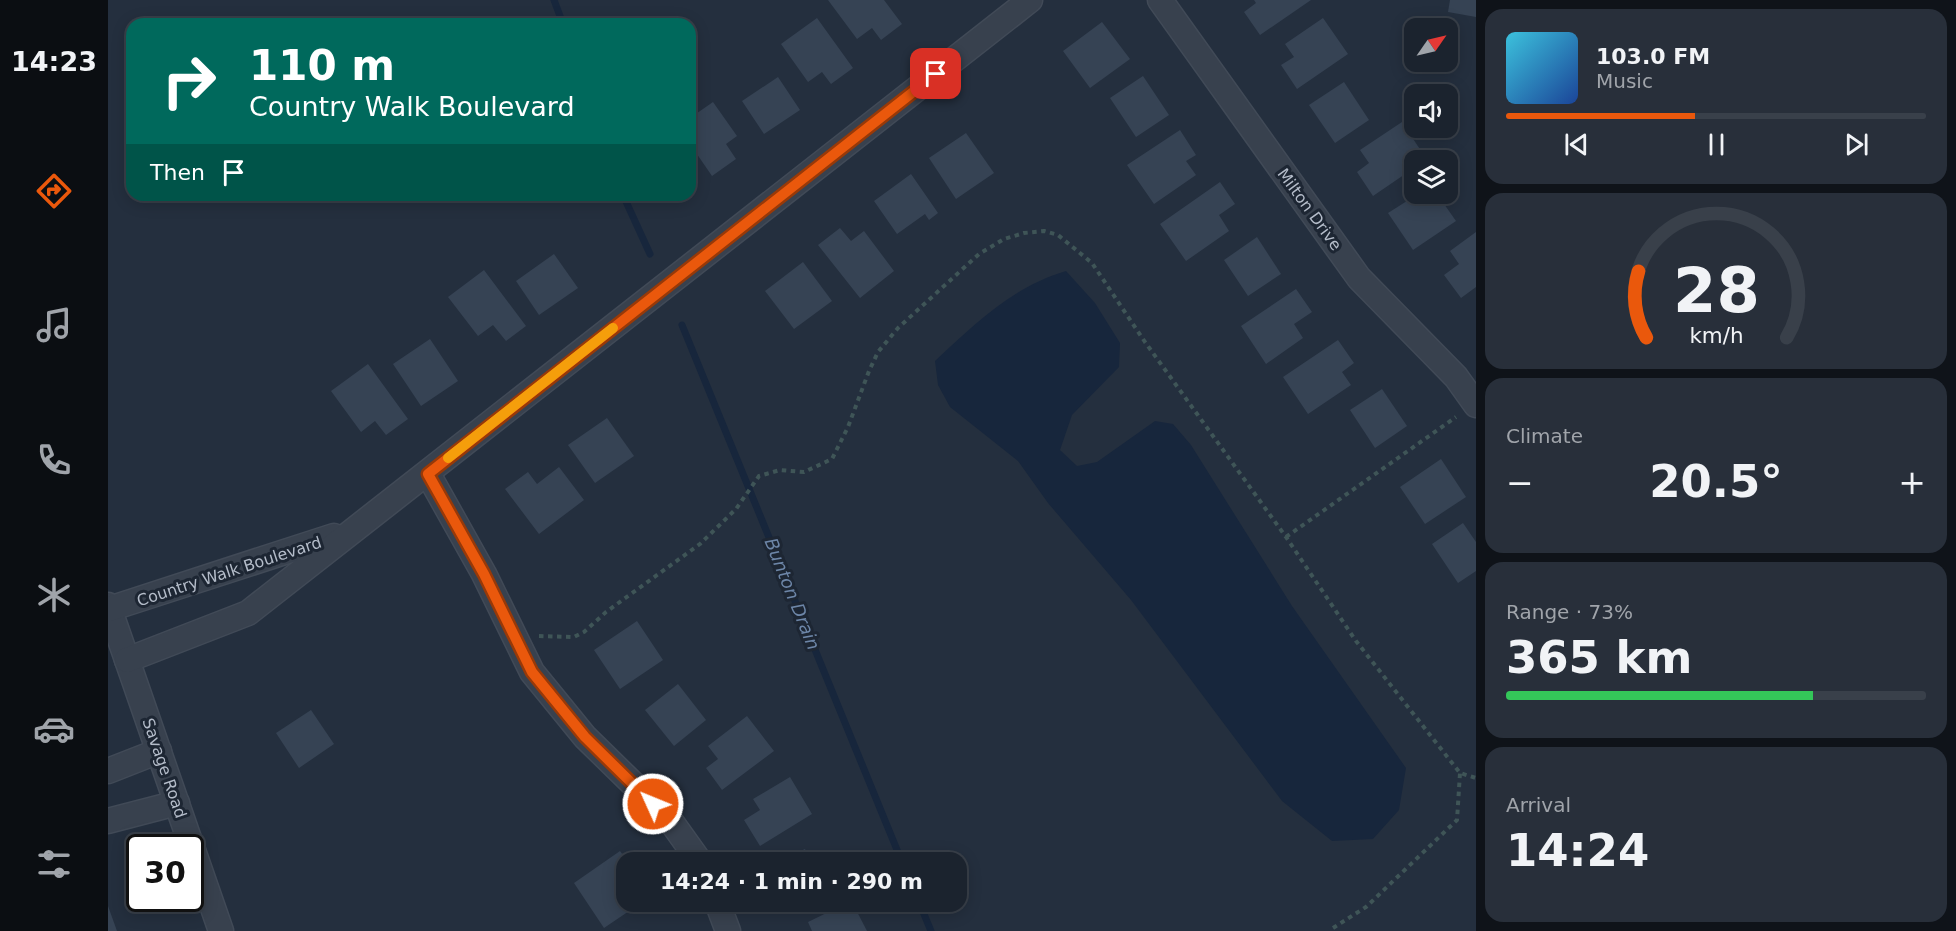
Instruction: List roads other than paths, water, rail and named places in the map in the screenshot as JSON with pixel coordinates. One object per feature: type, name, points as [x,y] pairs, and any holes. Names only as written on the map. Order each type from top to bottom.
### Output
[{"type":"street","name":"Country Walk Boulevard","points":[[127,660],[248,613],[348,532],[428,474],[1030,0]]},
{"type":"street","name":"Milton Drive","points":[[1160,0],[1359,278],[1456,377],[1470,408]]},
{"type":"street","points":[[428,474],[484,574],[532,672],[585,737],[670,820],[693,852]]},
{"type":"street","name":"Country Walk Boulevard","points":[[109,607],[348,532]]},
{"type":"street","name":"Savage Road","points":[[109,607],[221,931]]},
{"type":"street","points":[[108,771],[159,752]]},
{"type":"street","points":[[108,821],[177,803]]},
{"type":"street","points":[[721,912],[728,931]]},
{"type":"water","points":[[1066,271],[1095,303],[1120,343],[1119,367],[1072,415],[1060,450],[1077,466],[1097,462],[1155,421],[1173,424],[1191,445],[1292,606],[1406,768],[1399,810],[1373,839],[1332,841],[1282,801],[1131,600],[1048,503],[1018,461],[950,407],[938,385],[935,361],[965,334],[1011,297]]},
{"type":"waterway","name":"Bunton Drain","points":[[554,0],[561,18]]},
{"type":"waterway","name":"Bunton Drain","points":[[626,201],[650,254]]},
{"type":"waterway","name":"Bunton Drain","points":[[682,325],[898,852]]},
{"type":"waterway","name":"Bunton Drain","points":[[923,912],[931,931]]}]
